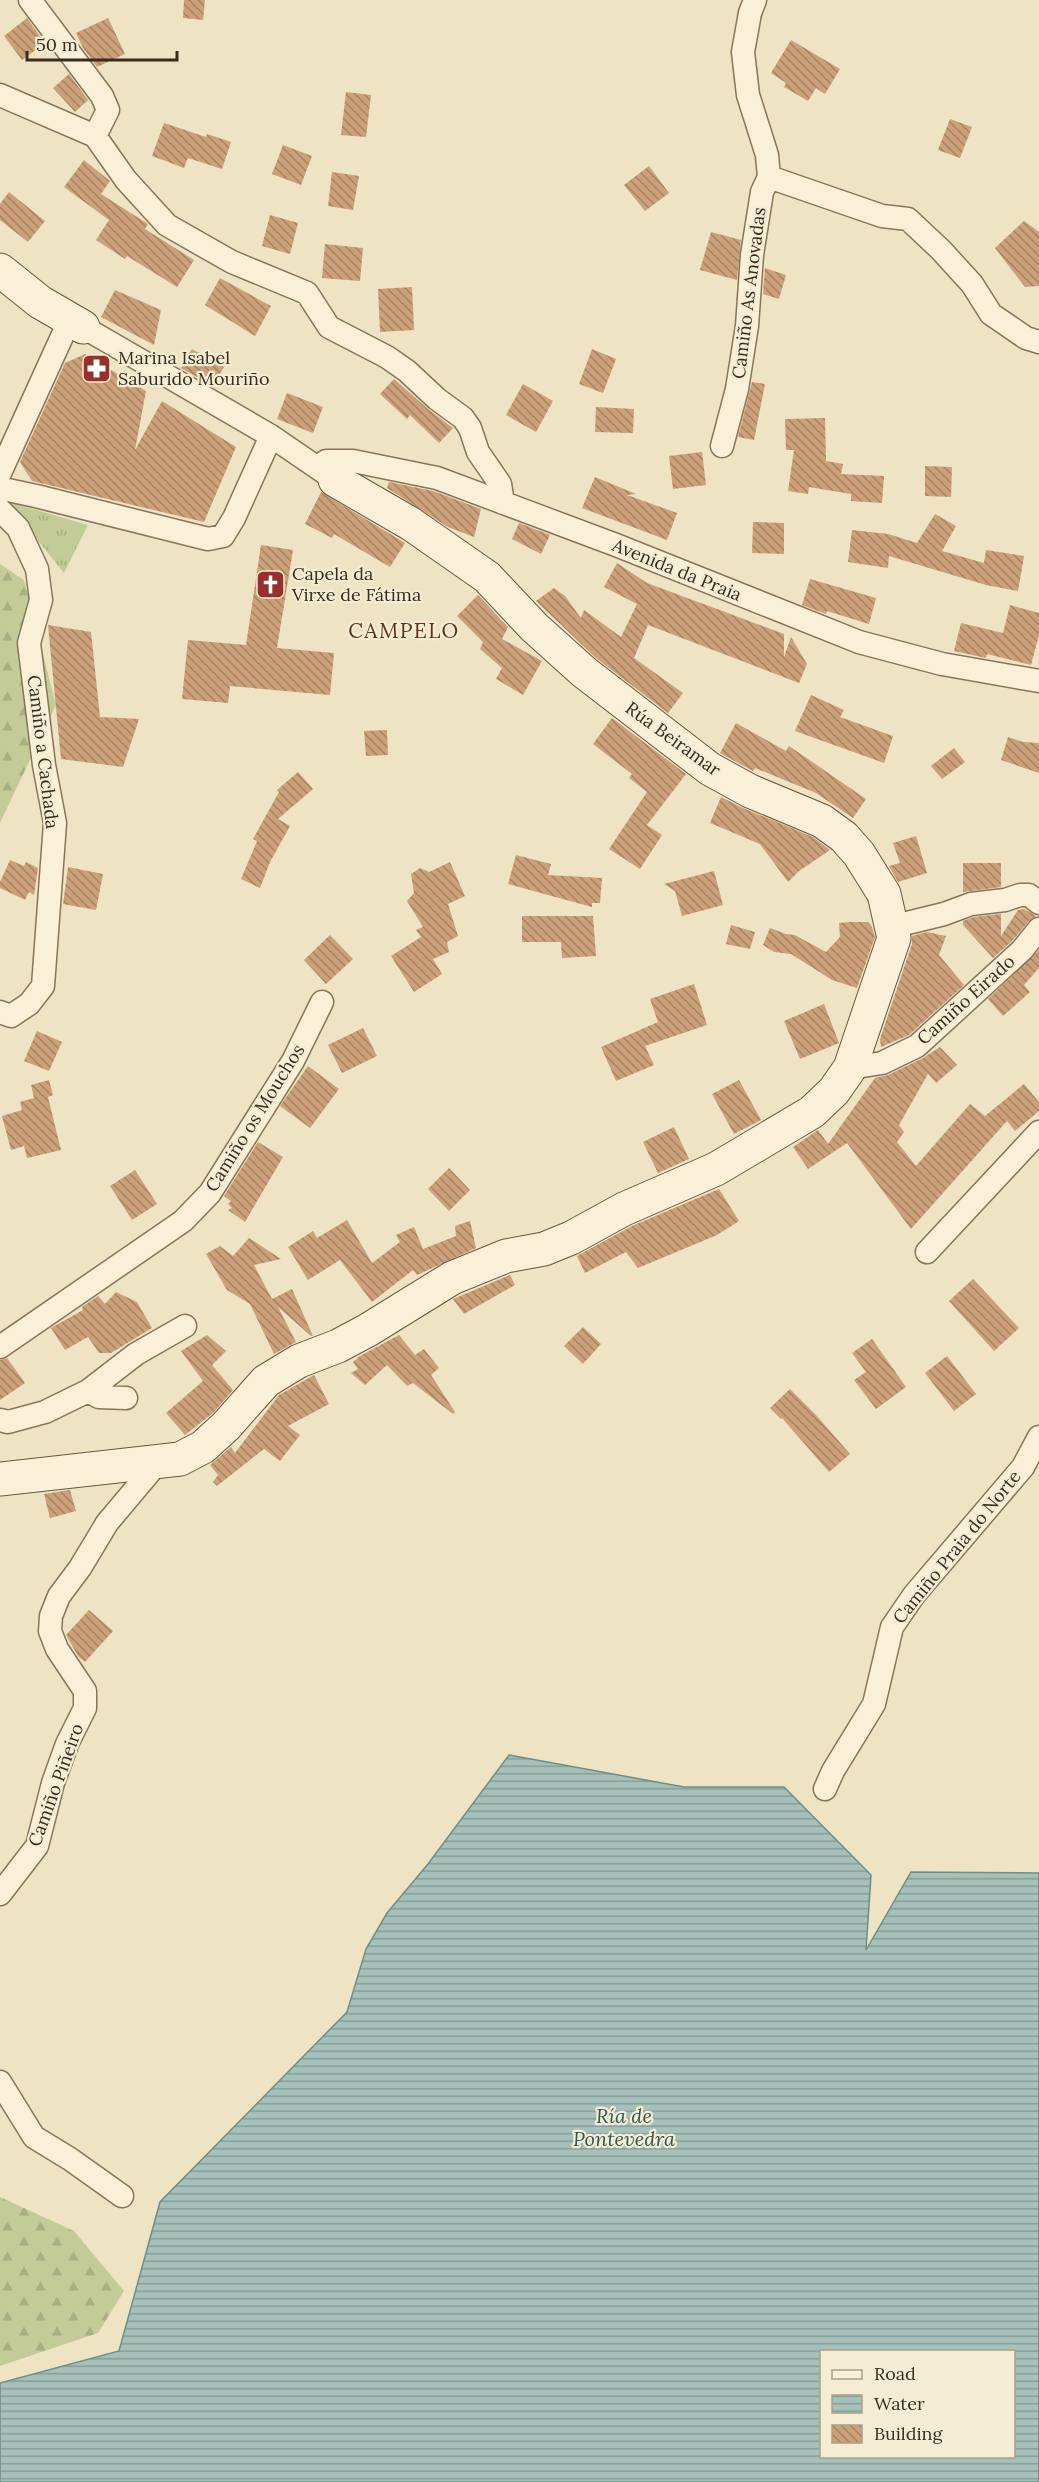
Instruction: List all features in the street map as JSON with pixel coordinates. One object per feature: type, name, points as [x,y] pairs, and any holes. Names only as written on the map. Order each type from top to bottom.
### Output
[{"type":"street","points":[[30,0],[102,96],[108,110],[95,136]]},
{"type":"street","name":"Camiño As Anovadas","points":[[722,446],[737,389],[747,326],[752,255],[762,192],[769,177],[766,155],[748,95],[743,52],[754,0]]},
{"type":"street","points":[[0,95],[95,136],[126,180],[167,225],[232,262],[307,293],[329,327],[387,357],[407,371],[462,418],[470,428],[478,452],[500,484],[503,503]]},
{"type":"street","points":[[769,177],[882,216],[908,219],[972,284],[991,314],[1026,338],[1039,342]]},
{"type":"street","points":[[0,270],[40,302],[271,435],[326,474]]},
{"type":"street","points":[[0,473],[76,323]]},
{"type":"street","points":[[0,491],[8,490],[36,496],[208,539],[223,536],[234,518],[271,435]]},
{"type":"street","name":"Avenida da Praia","points":[[326,474],[326,461],[353,461],[436,478],[859,642],[942,664],[1039,681]]},
{"type":"street","name":"Rúa Beiramar","points":[[0,1479],[180,1459],[203,1447],[226,1426],[266,1381],[300,1361],[338,1346],[368,1330],[452,1278],[506,1256],[544,1249],[571,1238],[624,1209],[716,1169],[812,1112],[834,1091],[850,1068],[894,938],[884,894],[859,854],[844,837],[822,821],[750,791],[710,769],[584,672],[534,627],[487,577],[411,524],[326,474]]},
{"type":"street","name":"Camiño a Cachada","points":[[0,510],[18,528],[37,569],[41,600],[29,643],[44,765],[55,823],[43,986],[29,1005],[11,1016],[0,1012]]},
{"type":"street","points":[[891,927],[944,914],[971,904],[1005,900],[1020,895],[1029,895],[1039,903]]},
{"type":"street","name":"Camiño Eirado","points":[[850,1068],[882,1063],[917,1046],[1022,950],[1039,929]]},
{"type":"street","name":"Camiño os Mouchos","points":[[0,1347],[183,1221],[203,1201],[293,1061],[322,1002]]},
{"type":"street","points":[[927,1252],[1039,1132]]},
{"type":"street","points":[[0,1420],[8,1422],[45,1412],[88,1391],[136,1354],[186,1326]]},
{"type":"street","points":[[88,1391],[99,1397],[126,1398]]},
{"type":"street","name":"Camiño Praia do Norte","points":[[825,1789],[833,1771],[874,1704],[892,1626],[914,1595],[1023,1467],[1039,1437]]},
{"type":"street","name":"Camiño Piñeiro","points":[[0,1894],[37,1845],[53,1783],[67,1744],[85,1708],[85,1692],[57,1649],[50,1631],[51,1616],[59,1596],[80,1568],[107,1523],[160,1460]]},
{"type":"street","points":[[0,2082],[34,2137],[122,2196]]},
{"type":"green space","points":[[6,501],[88,525],[64,573]]},
{"type":"green space","points":[[0,564],[24,580],[56,705],[0,823]]},
{"type":"green space","points":[[0,2197],[74,2231],[124,2291],[98,2333],[0,2366]]},
{"type":"water","name":"Ría de Pontevedra","points":[[509,1755],[684,1787],[784,1787],[871,1875],[866,1950],[911,1872],[1039,1873],[1039,2482],[0,2482],[0,2383],[119,2351],[160,2202],[347,2012],[366,1949],[387,1913],[428,1864]]},
{"type":"building","points":[[184,0],[205,0],[203,20],[183,18]]},
{"type":"building","points":[[27,18],[45,43],[22,60],[4,36]]},
{"type":"building","points":[[108,18],[125,54],[97,67],[83,48],[76,33]]},
{"type":"building","points":[[791,40],[840,69],[825,94],[816,88],[808,101],[784,87],[786,83],[771,73]]},
{"type":"building","points":[[69,74],[88,100],[75,112],[53,88]]},
{"type":"building","points":[[346,92],[371,95],[366,137],[341,135]]},
{"type":"building","points":[[950,119],[972,127],[960,158],[938,150]]},
{"type":"building","points":[[164,123],[206,137],[207,134],[231,142],[222,169],[188,158],[184,168],[152,156]]},
{"type":"building","points":[[283,145],[312,156],[301,185],[272,174]]},
{"type":"building","points":[[84,160],[110,181],[101,194],[148,224],[145,229],[194,260],[177,287],[127,256],[125,259],[96,240],[109,220],[64,187]]},
{"type":"building","points":[[649,166],[669,193],[645,211],[624,185]]},
{"type":"building","points":[[332,172],[359,176],[353,210],[328,206]]},
{"type":"building","points":[[9,192],[45,221],[28,242],[0,220],[0,204]]},
{"type":"building","points":[[270,215],[298,223],[290,254],[262,246]]},
{"type":"building","points":[[1024,221],[1039,232],[1039,286],[1025,287],[995,248]]},
{"type":"building","points":[[711,232],[741,240],[737,280],[700,270]]},
{"type":"building","points":[[325,244],[363,248],[360,281],[322,278]]},
{"type":"building","points":[[765,268],[786,275],[779,299],[763,294]]},
{"type":"building","points":[[220,278],[271,306],[255,336],[205,305]]},
{"type":"building","points":[[412,287],[414,330],[380,332],[378,289]]},
{"type":"building","points":[[115,290],[161,310],[154,345],[101,317]]},
{"type":"building","points":[[192,349],[224,367],[213,386],[181,368]]},
{"type":"building","points":[[592,349],[616,359],[603,393],[579,384]]},
{"type":"building","points":[[85,354],[146,391],[135,450],[162,401],[236,447],[204,522],[32,481],[20,462],[65,363]]},
{"type":"building","points":[[394,379],[453,428],[439,443],[410,415],[407,419],[380,394]]},
{"type":"building","points":[[752,382],[765,384],[754,440],[738,437]]},
{"type":"building","points":[[523,384],[553,401],[536,432],[506,415]]},
{"type":"building","points":[[287,393],[323,407],[313,433],[277,419]]},
{"type":"building","points":[[596,407],[634,409],[633,433],[595,432]]},
{"type":"building","points":[[825,418],[826,461],[843,464],[841,474],[884,476],[882,503],[851,501],[851,494],[809,487],[808,494],[788,491],[794,450],[786,450],[785,419]]},
{"type":"building","points":[[702,452],[706,485],[673,489],[669,456]]},
{"type":"building","points":[[925,466],[952,467],[951,497],[925,496]]},
{"type":"building","points":[[595,477],[636,494],[627,495],[677,513],[667,540],[582,508]]},
{"type":"building","points":[[389,482],[433,491],[481,509],[474,537],[448,527],[387,488]]},
{"type":"building","points":[[321,492],[405,543],[390,567],[334,534],[332,538],[305,524]]},
{"type":"building","points":[[935,514],[956,526],[942,551],[984,563],[986,550],[1024,556],[1018,591],[986,585],[889,556],[888,568],[848,562],[852,530],[888,534],[917,543]]},
{"type":"building","points":[[753,522],[784,523],[784,554],[752,553]]},
{"type":"building","points":[[519,523],[550,535],[541,554],[512,539]]},
{"type":"building","points":[[261,545],[293,550],[277,648],[334,653],[330,695],[230,686],[228,703],[182,699],[188,640],[246,645]]},
{"type":"building","points":[[617,563],[647,583],[784,634],[784,657],[791,637],[807,664],[799,683],[648,625],[634,658],[683,693],[668,713],[596,658],[536,601],[554,588],[565,596],[581,618],[584,610],[621,637],[637,604],[604,587]]},
{"type":"building","points":[[810,579],[876,598],[869,624],[827,611],[826,614],[802,605]]},
{"type":"building","points":[[478,595],[508,627],[502,639],[542,661],[523,695],[496,679],[502,668],[480,649],[483,642],[457,616]]},
{"type":"building","points":[[1010,605],[1039,613],[1039,635],[1031,665],[987,654],[986,658],[954,651],[961,623],[1003,633]]},
{"type":"building","points":[[48,625],[91,632],[100,717],[139,719],[123,767],[61,759]]},
{"type":"building","points":[[811,695],[844,710],[840,717],[893,736],[884,763],[795,731]]},
{"type":"building","points":[[612,718],[686,774],[647,825],[662,835],[640,869],[609,849],[647,792],[629,778],[632,774],[593,744]]},
{"type":"building","points":[[736,723],[786,751],[789,746],[866,799],[853,818],[816,793],[755,768],[753,771],[720,753]]},
{"type":"building","points":[[387,730],[388,755],[366,756],[364,731]]},
{"type":"building","points":[[1008,737],[1023,742],[1039,743],[1039,773],[1001,760]]},
{"type":"building","points":[[954,748],[965,762],[942,779],[931,766]]},
{"type":"building","points":[[298,772],[313,789],[278,819],[290,826],[270,862],[260,888],[241,879],[257,841],[253,839],[279,792],[277,790]]},
{"type":"building","points":[[721,797],[813,837],[830,850],[799,871],[788,882],[760,844],[710,823]]},
{"type":"building","points":[[916,836],[927,873],[898,882],[889,866],[900,863],[893,843]]},
{"type":"building","points":[[516,855],[551,864],[548,875],[602,878],[600,903],[592,903],[592,907],[508,884]]},
{"type":"building","points":[[10,860],[24,866],[26,862],[38,868],[34,895],[29,892],[25,900],[0,888],[0,882]]},
{"type":"building","points":[[450,862],[465,896],[448,904],[458,936],[447,942],[449,952],[433,959],[442,974],[414,992],[391,956],[421,937],[416,930],[423,927],[407,901],[414,893],[411,874],[420,868],[429,872]]},
{"type":"building","points":[[963,863],[1001,863],[1001,887],[963,892]]},
{"type":"building","points":[[68,867],[103,874],[96,910],[63,904]]},
{"type":"building","points":[[714,871],[723,905],[682,916],[675,891],[664,884]]},
{"type":"building","points":[[1024,909],[1036,916],[993,958],[963,925],[963,921],[974,917],[1001,914],[1001,936],[1018,910]]},
{"type":"building","points":[[522,916],[593,916],[596,956],[562,958],[561,942],[522,942]]},
{"type":"building","points":[[868,922],[875,937],[857,988],[832,980],[791,954],[774,952],[763,945],[770,928],[795,935],[826,952],[840,937],[839,923]]},
{"type":"building","points":[[731,925],[755,932],[750,949],[726,944]]},
{"type":"building","points":[[927,932],[946,936],[939,955],[964,985],[909,1035],[881,1047],[880,1039],[912,944],[912,936]]},
{"type":"building","points":[[330,935],[353,959],[326,984],[304,960]]},
{"type":"building","points":[[1039,950],[1039,968],[1024,985],[1030,992],[1003,1016],[988,999]]},
{"type":"building","points":[[694,984],[707,1025],[645,1046],[654,1065],[616,1081],[601,1047],[658,1022],[650,999]]},
{"type":"building","points":[[824,1004],[839,1043],[800,1059],[784,1021]]},
{"type":"building","points":[[363,1028],[377,1056],[342,1073],[328,1045]]},
{"type":"building","points":[[37,1031],[62,1042],[49,1071],[24,1061]]},
{"type":"building","points":[[940,1047],[957,1065],[936,1083],[928,1074],[899,1125],[904,1132],[897,1142],[916,1166],[970,1104],[985,1116],[1024,1084],[1039,1102],[1039,1111],[1015,1131],[1007,1121],[911,1229],[847,1143],[808,1169],[793,1147],[818,1130],[828,1144],[875,1078],[888,1075]]},
{"type":"building","points":[[308,1066],[339,1089],[310,1128],[280,1106]]},
{"type":"building","points":[[49,1080],[53,1095],[48,1097],[61,1150],[27,1158],[24,1146],[11,1150],[2,1116],[22,1110],[20,1102],[34,1098],[31,1085]]},
{"type":"building","points":[[739,1080],[761,1120],[734,1134],[712,1094]]},
{"type":"building","points":[[674,1127],[689,1159],[658,1173],[643,1142]]},
{"type":"building","points":[[258,1142],[283,1157],[245,1222],[228,1210],[232,1208],[228,1204],[231,1201],[224,1196]]},
{"type":"building","points":[[449,1168],[470,1190],[449,1211],[428,1189]]},
{"type":"building","points":[[135,1170],[157,1204],[132,1220],[110,1186]]},
{"type":"building","points":[[719,1189],[739,1221],[717,1235],[638,1268],[626,1252],[585,1273],[577,1256],[632,1226]]},
{"type":"building","points":[[347,1220],[372,1263],[400,1242],[396,1235],[414,1227],[423,1249],[456,1236],[455,1226],[470,1221],[476,1248],[417,1275],[413,1270],[372,1302],[340,1260],[308,1280],[288,1247],[313,1231],[317,1238]]},
{"type":"building","points":[[249,1238],[281,1259],[254,1265],[272,1299],[292,1289],[313,1336],[278,1307],[296,1342],[274,1354],[250,1304],[227,1290],[206,1254],[220,1246],[233,1256]]},
{"type":"building","points":[[510,1275],[515,1285],[464,1314],[453,1299]]},
{"type":"building","points":[[973,1279],[1019,1328],[994,1351],[949,1301]]},
{"type":"building","points":[[116,1292],[137,1302],[152,1328],[111,1353],[99,1353],[88,1337],[65,1350],[51,1328],[83,1310],[82,1307],[98,1296],[105,1304]]},
{"type":"building","points":[[583,1327],[601,1344],[583,1364],[564,1346]]},
{"type":"building","points":[[207,1335],[226,1351],[212,1365],[233,1390],[213,1413],[185,1435],[166,1413],[203,1381],[181,1351]]},
{"type":"building","points":[[399,1335],[415,1355],[424,1349],[439,1368],[431,1375],[455,1412],[453,1414],[413,1383],[407,1386],[387,1365],[365,1385],[351,1373],[358,1369],[353,1362],[360,1356]]},
{"type":"building","points":[[872,1339],[906,1387],[876,1409],[854,1380],[866,1372],[852,1353]]},
{"type":"building","points":[[947,1356],[976,1394],[954,1411],[925,1373]]},
{"type":"building","points":[[7,1358],[25,1383],[0,1400],[0,1360]]},
{"type":"building","points":[[314,1375],[329,1404],[288,1426],[300,1435],[280,1461],[264,1449],[217,1486],[213,1482],[218,1475],[210,1465],[231,1447],[235,1453],[279,1395]]},
{"type":"building","points":[[790,1389],[850,1454],[829,1472],[782,1418],[770,1408]]},
{"type":"building","points":[[70,1490],[76,1511],[50,1518],[44,1494]]},
{"type":"building","points":[[89,1610],[113,1631],[85,1662],[78,1656],[66,1635]]},
{"type":"place","name":"Marina Isabel Saburido Mouriño","points":[[97,368]]},
{"type":"place","name":"Capela da Virxe de Fátima","points":[[271,584]]},
{"type":"district","name":"CAMPELO","points":[[404,631]]}]
